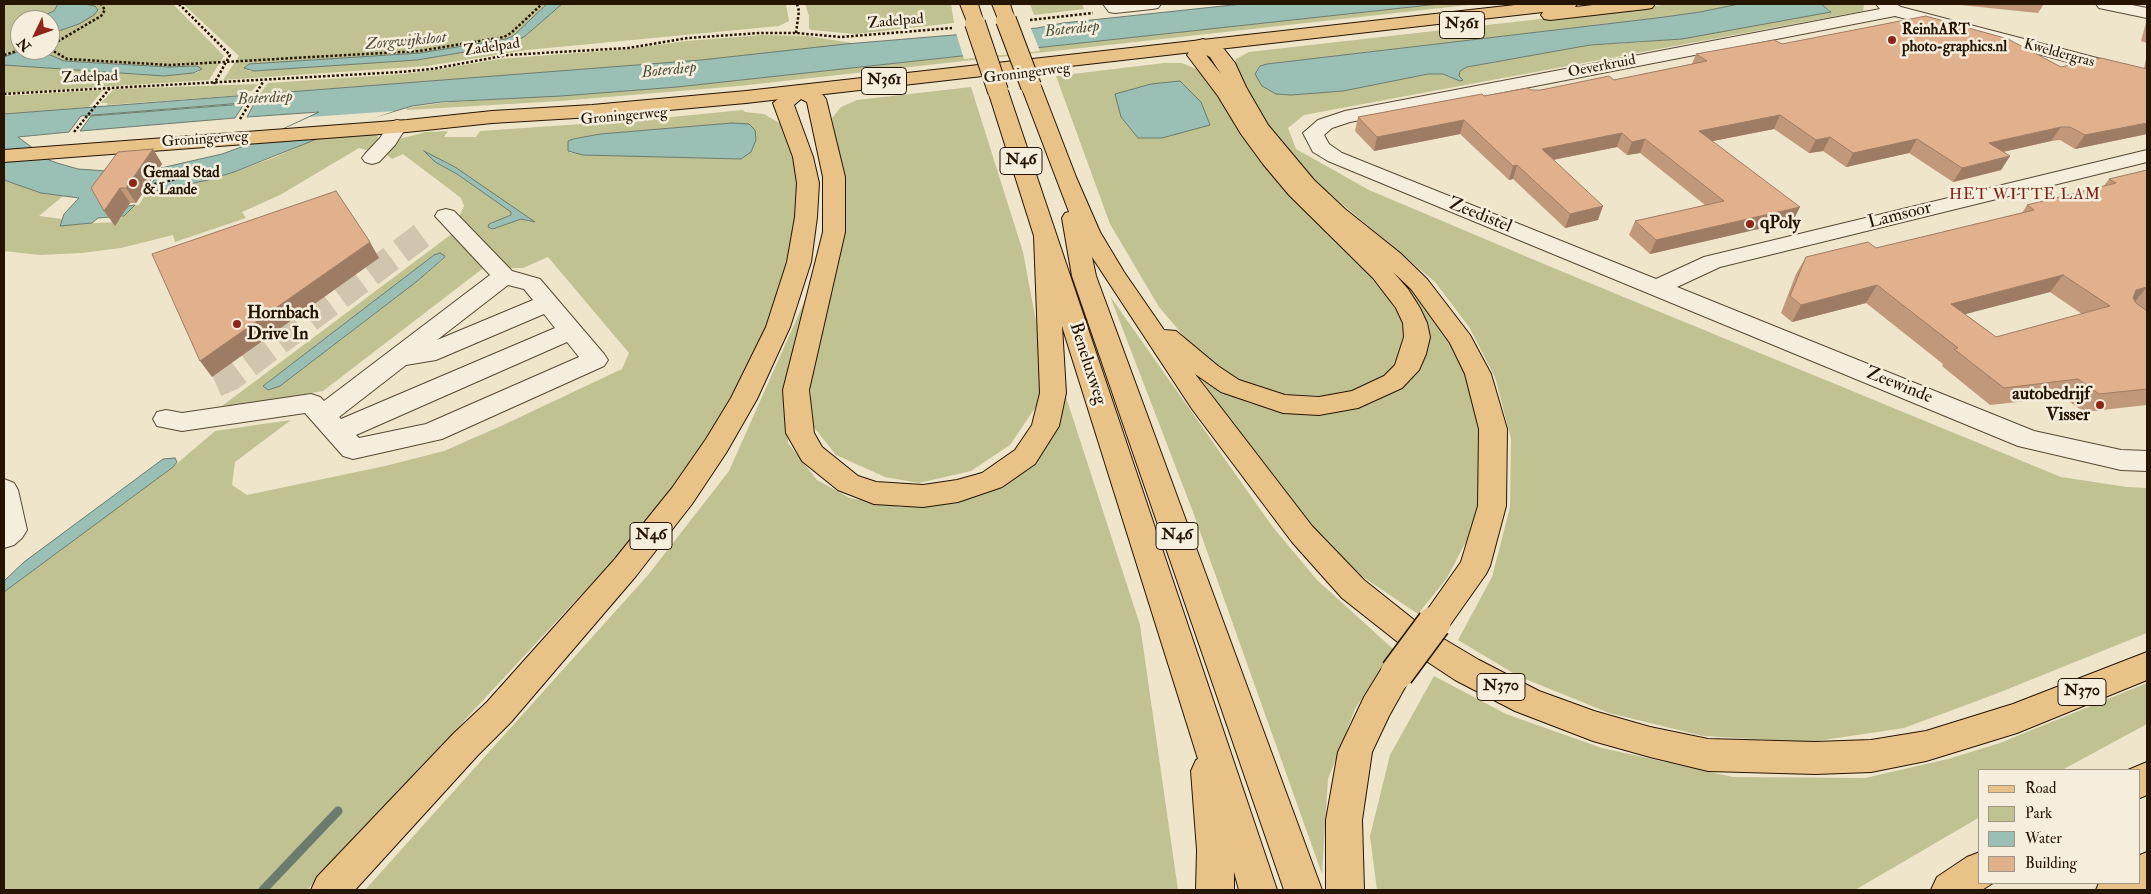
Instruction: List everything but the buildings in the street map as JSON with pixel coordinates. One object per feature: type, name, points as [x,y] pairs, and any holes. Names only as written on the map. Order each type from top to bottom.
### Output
[{"type":"main road","name":"Beneluxweg","points":[[969,4],[1045,232],[1204,724]]},
{"type":"main road","name":"Groningerweg","points":[[1205,51],[1568,4]]},
{"type":"main road","name":"Groningerweg","points":[[4,156],[345,129],[402,126],[499,126],[591,120],[1646,4]]},
{"type":"main road","name":"N46","points":[[1004,12],[1065,177],[1089,232],[1136,309],[1208,372],[1230,386],[1257,397],[1283,404],[1319,406],[1358,399],[1392,382],[1406,370],[1413,354],[1417,337],[1414,322],[1408,308],[1381,273],[1297,190],[1270,160],[1248,130],[1219,83],[1205,51]]},
{"type":"main road","points":[[1205,51],[1228,68],[1248,111],[1282,157],[1306,185],[1337,214],[1392,258],[1419,284],[1461,341],[1478,374],[1493,429],[1492,506],[1475,566],[1397,673],[1376,707],[1356,752],[1344,820],[1345,890]]},
{"type":"main road","name":"N46","points":[[800,97],[834,177],[834,232],[796,390],[800,433],[812,454],[848,483],[874,493],[923,496],[958,490],[992,480],[1025,457],[1045,426],[1053,393],[1045,232]]},
{"type":"main road","name":"N46","points":[[330,890],[466,744],[500,712],[625,568],[682,496],[716,446],[744,399],[778,327],[799,262],[806,217],[808,183],[803,157],[800,97]]},
{"type":"main road","name":"N46","points":[[1065,177],[1084,276],[1303,890]]},
{"type":"main road","name":"N370","points":[[1136,309],[1238,452],[1302,534],[1353,588],[1410,634],[1467,670],[1527,701],[1593,726],[1650,742],[1708,755],[1815,758],[1871,756],[1926,746],[2017,718],[2147,666]]},
{"type":"main road","name":"N46","points":[[1204,724],[1215,850],[1215,890]]},
{"type":"main road","name":"N46","points":[[1204,724],[1258,890]]},
{"type":"main road","points":[[1950,890],[1978,871]]},
{"type":"street","points":[[1114,6],[1152,4]]},
{"type":"street","points":[[2105,4],[2144,13]]},
{"type":"street","name":"Kweldergras","points":[[1890,7],[2147,77]]},
{"type":"street","name":"Oeverkruid","points":[[1313,133],[1325,124],[1345,117],[1890,7]]},
{"type":"street","points":[[372,158],[402,126]]},
{"type":"street","name":"Zeedistel","points":[[1313,133],[1320,148],[1335,157],[1657,287]]},
{"type":"street","name":"Lamsoor","points":[[1657,287],[1712,262],[2147,156]]},
{"type":"street","points":[[166,419],[182,422],[311,402],[353,449],[432,432],[595,360],[532,284],[504,276],[446,216]]},
{"type":"street","points":[[330,424],[395,360],[504,276]]},
{"type":"street","name":"Zeewinde","points":[[1657,287],[2028,439],[2120,460],[2147,461]]},
{"type":"street","points":[[395,360],[427,354],[548,303]]},
{"type":"street","points":[[330,424],[571,331]]},
{"type":"street","points":[[4,490],[12,530],[4,537]]},
{"type":"path","points":[[60,42],[101,16],[105,10],[101,4]]},
{"type":"path","points":[[179,4],[230,55],[214,84]]},
{"type":"path","points":[[60,54],[67,59],[170,64],[419,51],[493,39],[511,33],[542,4]]},
{"type":"path","points":[[796,33],[798,19],[797,4]]},
{"type":"path","points":[[1033,20],[1108,11],[1114,6]]},
{"type":"path","name":"Zadelpad","points":[[4,94],[408,72],[508,55],[628,48],[688,38],[760,33],[796,33],[841,37],[953,28]]},
{"type":"path","points":[[240,118],[264,81]]},
{"type":"path","points":[[74,132],[110,88]]},
{"type":"path","points":[[156,176],[182,170]]},
{"type":"path","points":[[150,185],[181,178]]},
{"type":"green space","points":[[4,4],[58,4],[55,10],[10,10],[10,55],[4,57]]},
{"type":"green space","points":[[84,4],[173,4],[224,56],[209,80],[4,93],[4,65],[9,64],[146,75],[178,75],[199,72],[197,66],[169,67],[60,59],[60,31],[79,24],[96,7]]},
{"type":"green space","points":[[183,4],[547,4],[513,36],[506,39],[420,53],[250,64],[245,67],[250,71],[417,60],[501,46],[524,37],[562,4],[786,4],[789,21],[779,26],[527,50],[427,66],[223,80],[239,56]]},
{"type":"green space","points":[[805,4],[951,4],[954,23],[855,34],[812,30],[809,29],[809,16]]},
{"type":"green space","points":[[1030,4],[1082,4],[1084,9],[1034,15]]},
{"type":"green space","points":[[1439,4],[1477,4],[739,86],[560,101],[407,110],[406,108],[442,103],[677,87]]},
{"type":"green space","points":[[1673,4],[1739,4],[1657,18],[1267,64],[1260,67],[1291,95],[1343,91],[1428,74],[1443,74],[1460,81],[1460,71],[1467,67],[1590,45],[1646,42],[1831,11],[1821,4],[1864,5],[1863,11],[1304,115],[1288,128],[1296,149],[1369,190],[1563,272],[2061,477],[2127,487],[2147,488],[2147,633],[1993,695],[1904,728],[1810,742],[1703,736],[1609,713],[1518,676],[1458,640],[1492,577],[1510,507],[1511,439],[1495,377],[1469,327],[1435,282],[1311,178],[1258,114],[1234,68],[1236,59],[1249,52]]},
{"type":"green space","points":[[763,35],[807,36],[859,44],[701,60],[260,94],[268,83],[403,74],[499,59],[629,49],[686,41]]},
{"type":"green space","points":[[1164,63],[1182,63],[1201,71],[1392,295],[1407,331],[1401,359],[1382,380],[1350,392],[1324,396],[1282,394],[1244,385],[1205,361],[1159,307],[1110,224],[1056,76]]},
{"type":"green space","points":[[258,84],[252,91],[246,92],[244,95],[107,105],[108,103],[101,103],[114,89]]},
{"type":"green space","points":[[971,87],[1023,252],[1043,359],[1039,402],[1010,445],[971,471],[919,483],[885,477],[836,455],[812,425],[810,381],[841,174],[832,118],[841,107],[857,100]]},
{"type":"green space","points":[[103,90],[89,107],[4,114],[4,96]]},
{"type":"green space","points":[[743,110],[745,112],[764,114],[781,124],[783,133],[787,133],[804,184],[789,264],[763,339],[679,489],[307,890],[4,890],[4,592],[173,467],[215,431],[291,420],[235,462],[232,485],[247,495],[385,466],[444,451],[622,369],[629,353],[548,257],[523,268],[508,268],[458,219],[464,206],[461,198],[403,154],[392,159],[386,153],[395,140],[426,132],[448,131],[444,137],[476,137],[480,131],[641,120]],"holes":[[[732,123],[741,159],[570,153],[573,139],[600,134]],[[424,151],[530,222],[521,219],[493,229],[489,224],[511,215],[511,212],[457,174],[435,162]]]},
{"type":"green space","points":[[376,134],[379,139],[370,151],[359,148],[280,195],[242,212],[246,218],[175,242],[173,235],[121,248],[82,253],[40,255],[4,251],[4,180],[41,193],[63,196],[39,216],[62,219],[60,225],[117,222],[135,205],[139,205],[146,193],[208,180],[234,172],[273,158],[318,138]]},
{"type":"green space","points":[[453,233],[486,266],[323,391],[218,409]],"holes":[[[440,253],[445,256],[444,259],[416,282],[280,386],[263,386],[434,255]]]},
{"type":"green space","points":[[1389,265],[1429,307],[1458,353],[1481,414],[1486,478],[1473,528],[1447,578],[1418,614],[1363,577],[1310,528],[1229,420],[1199,376],[1249,403],[1312,415],[1358,408],[1401,388],[1425,323]]},
{"type":"green space","points":[[1110,296],[1272,526],[1317,580],[1393,649],[1355,709],[1328,779],[1322,874],[1193,512]]},
{"type":"green space","points":[[805,300],[787,395],[788,443],[817,480],[850,498],[900,507],[943,504],[981,493],[1045,443],[1066,397],[1140,625],[1178,890],[365,890],[648,575],[729,471]]},
{"type":"green space","points":[[1434,676],[1506,714],[1602,748],[1733,777],[1865,778],[1948,759],[2000,743],[2147,683],[2147,724],[2064,769],[1978,769],[1978,818],[1855,890],[1377,890],[1370,836],[1390,755]]},
{"type":"water","points":[[58,4],[84,4],[95,6],[98,10],[94,15],[79,24],[60,31],[60,10],[55,10]]},
{"type":"water","name":"Zorgwijksloot","points":[[547,4],[562,4],[524,37],[501,46],[417,60],[254,71],[244,68],[249,64],[420,53],[506,39],[513,36]]},
{"type":"water","name":"Boterdiep","points":[[1242,4],[1439,4],[677,87],[561,96],[441,102],[412,106],[362,121],[234,172],[208,180],[146,193],[161,168],[222,154],[255,142],[319,112],[247,117],[255,102],[81,116],[69,132],[18,137],[49,160],[78,169],[107,171],[109,210],[135,205],[124,216],[98,218],[92,223],[60,226],[64,214],[79,198],[41,193],[4,180],[4,114],[701,60],[846,44],[1037,28],[1063,23]]},
{"type":"water","points":[[1739,4],[1821,4],[1831,12],[1682,39],[1590,45],[1467,67],[1460,71],[1459,76],[1463,80],[1460,81],[1443,74],[1428,74],[1343,91],[1291,95],[1276,94],[1262,86],[1255,74],[1260,66],[1267,64],[1657,18]]},
{"type":"water","points":[[10,55],[10,60],[60,59],[169,67],[197,66],[202,69],[193,73],[164,76],[4,65],[4,57]]},
{"type":"water","points":[[1180,81],[1201,102],[1210,125],[1162,138],[1138,138],[1121,117],[1115,94],[1151,84]]},
{"type":"water","points":[[244,104],[235,118],[80,131],[91,116]]},
{"type":"water","points":[[732,123],[749,124],[755,130],[756,140],[751,152],[741,159],[583,155],[568,151],[568,141],[600,134]]},
{"type":"water","points":[[424,151],[455,167],[535,222],[521,219],[493,229],[488,227],[489,224],[511,215],[511,212],[457,174],[435,162]]},
{"type":"water","points":[[440,253],[445,256],[444,258],[416,282],[280,386],[268,390],[263,386],[434,255]]},
{"type":"water","points":[[175,458],[177,462],[173,467],[4,592],[4,581],[24,562],[163,459]]},
{"type":"pier","points":[[1030,26],[1040,51],[964,59],[956,33]]},
{"type":"pier","points":[[394,111],[318,138],[255,142],[310,117]]},
{"type":"waterway","points":[[263,890],[338,811]]},
{"type":"tunnel","points":[[216,384],[232,377],[429,230]]},
{"type":"place","name":"ReinhART photo-graphics.nl","points":[[1892,40]]},
{"type":"place","name":"Gemaal Stad & Lande","points":[[133,183]]},
{"type":"place","name":"qPoly","points":[[1750,224]]},
{"type":"place","name":"Hornbach Drive In","points":[[237,324]]},
{"type":"place","name":"autobedrijf Visser","points":[[2100,405]]},
{"type":"district","name":"HET WITTE LAM","points":[[2025,196]]}]
